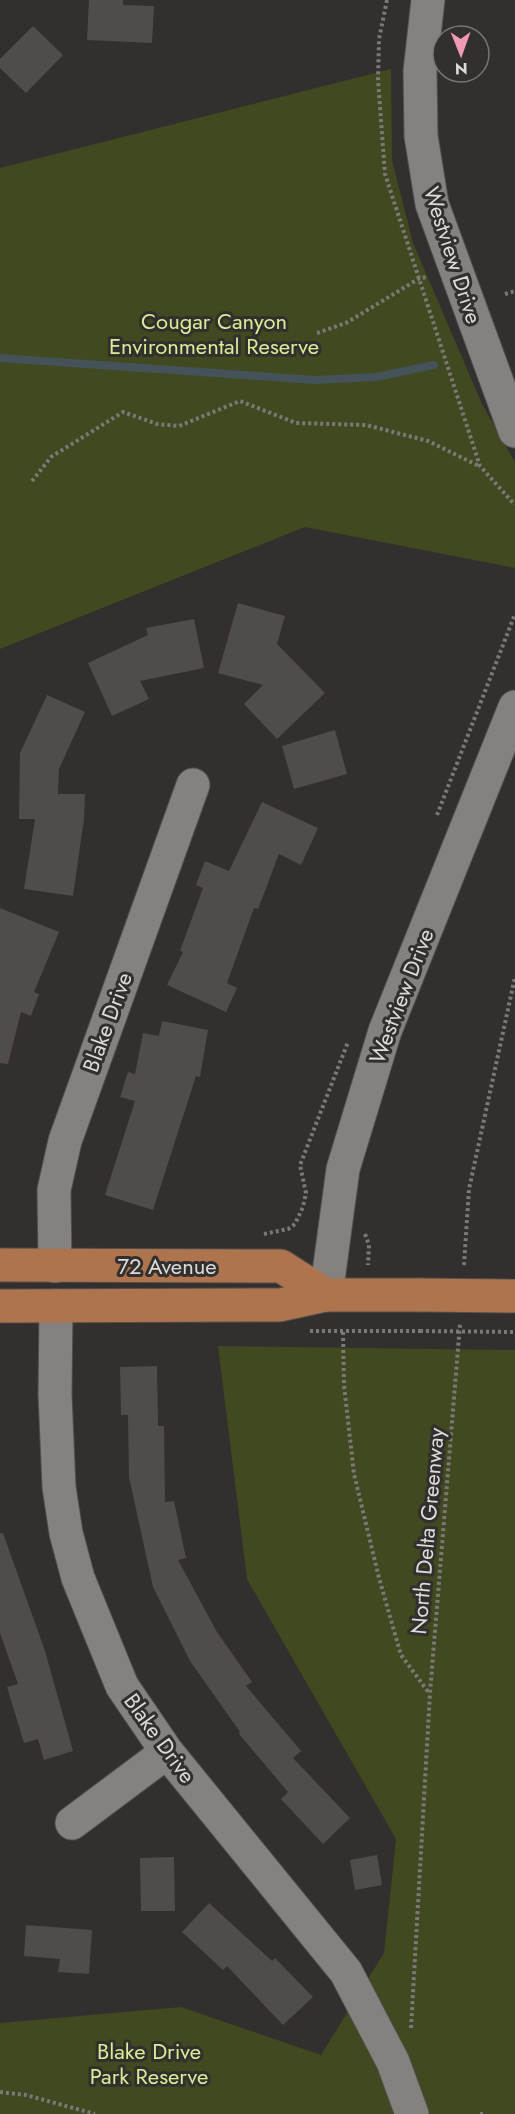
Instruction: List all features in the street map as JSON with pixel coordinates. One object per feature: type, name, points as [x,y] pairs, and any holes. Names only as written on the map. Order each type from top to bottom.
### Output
[{"type":"main road","name":"72 Avenue","points":[[0,1265],[281,1266],[326,1296]]},
{"type":"main road","name":"72 Avenue","points":[[0,1306],[280,1305],[326,1296],[515,1296]]},
{"type":"street","name":"Westview Drive","points":[[428,0],[420,71],[421,136],[432,204],[515,431]]},
{"type":"street","name":"Westview Drive","points":[[326,1296],[343,1169],[385,1031],[515,707]]},
{"type":"street","name":"Blake Drive","points":[[55,1266],[54,1190],[65,1141],[193,785]]},
{"type":"street","name":"Blake Drive","points":[[56,1306],[55,1395],[59,1487],[66,1533],[78,1578],[122,1686],[167,1752],[346,1972],[393,2062],[412,2114]]},
{"type":"street","points":[[72,1823],[167,1752]]},
{"type":"path","points":[[317,333],[346,323],[420,278],[455,272]]},
{"type":"path","points":[[505,294],[515,291]]},
{"type":"path","points":[[32,481],[51,457],[123,412],[156,424],[179,426],[240,401],[296,423],[366,424],[428,441],[480,466]]},
{"type":"path","points":[[464,1270],[470,1189],[515,977]]},
{"type":"path","points":[[282,1231],[295,1224],[303,1207],[306,1193]]},
{"type":"path","name":"North Delta Greenway","points":[[410,2038],[430,1694],[460,1317]]},
{"type":"path","points":[[343,1332],[344,1385],[354,1474],[379,1578],[401,1655],[430,1694]]},
{"type":"path","points":[[365,1332],[515,1332]]},
{"type":"path","points":[[0,2092],[26,2095],[95,2114]]},
{"type":"path","points":[[480,2114],[485,2114]]},
{"type":"green space","name":"Cougar Canyon Environmental Reserve","points":[[391,69],[392,160],[413,243],[482,404],[515,462],[515,568],[305,527],[0,649],[0,168]]},
{"type":"green space","name":"Blake Drive Park Reserve","points":[[218,1346],[515,1350],[515,2114],[0,2114],[0,2023],[181,2007],[321,2055],[384,1953],[396,1839],[247,1579]]},
{"type":"building","points":[[89,0],[123,0],[123,5],[154,6],[152,43],[87,40]]},
{"type":"building","points":[[33,26],[63,55],[26,93],[0,68],[0,59]]},
{"type":"building","points":[[238,603],[285,616],[277,644],[325,693],[277,739],[244,704],[263,685],[218,673]]},
{"type":"building","points":[[194,619],[204,668],[140,681],[149,699],[112,716],[88,663],[148,635],[146,628]]},
{"type":"building","points":[[47,695],[85,712],[59,769],[58,794],[85,794],[84,819],[73,896],[24,889],[35,819],[19,819],[20,753]]},
{"type":"building","points":[[335,730],[347,774],[294,789],[282,746]]},
{"type":"building","points":[[262,802],[318,828],[301,865],[279,854],[258,909],[254,908],[227,983],[237,988],[226,1012],[167,985],[183,952],[180,951],[203,888],[196,885],[205,861],[229,871]]},
{"type":"building","points":[[0,908],[59,932],[34,992],[39,994],[31,1016],[21,1012],[8,1064],[0,1063]]},
{"type":"building","points":[[162,1021],[208,1030],[200,1077],[196,1076],[153,1210],[105,1195],[135,1101],[120,1097],[128,1072],[135,1074],[143,1033],[159,1036]]},
{"type":"building","points":[[157,1366],[158,1426],[164,1426],[165,1502],[174,1501],[186,1558],[178,1560],[217,1632],[252,1682],[246,1686],[301,1751],[293,1758],[350,1818],[323,1844],[281,1799],[288,1792],[239,1734],[240,1732],[190,1661],[153,1587],[129,1477],[128,1415],[121,1415],[120,1367]]},
{"type":"building","points":[[0,1533],[3,1533],[45,1651],[73,1751],[44,1760],[38,1739],[24,1743],[7,1687],[18,1684],[0,1633]]},
{"type":"building","points":[[377,1855],[382,1885],[355,1890],[350,1860]]},
{"type":"building","points":[[174,1857],[175,1911],[141,1911],[140,1858]]},
{"type":"building","points":[[209,1903],[272,1961],[275,1958],[313,1997],[283,2025],[227,1966],[223,1970],[182,1932]]},
{"type":"building","points":[[26,1925],[92,1930],[89,1974],[58,1972],[60,1959],[24,1956]]},
{"type":"waterway","points":[[0,358],[315,380],[376,377],[434,365]]}]
